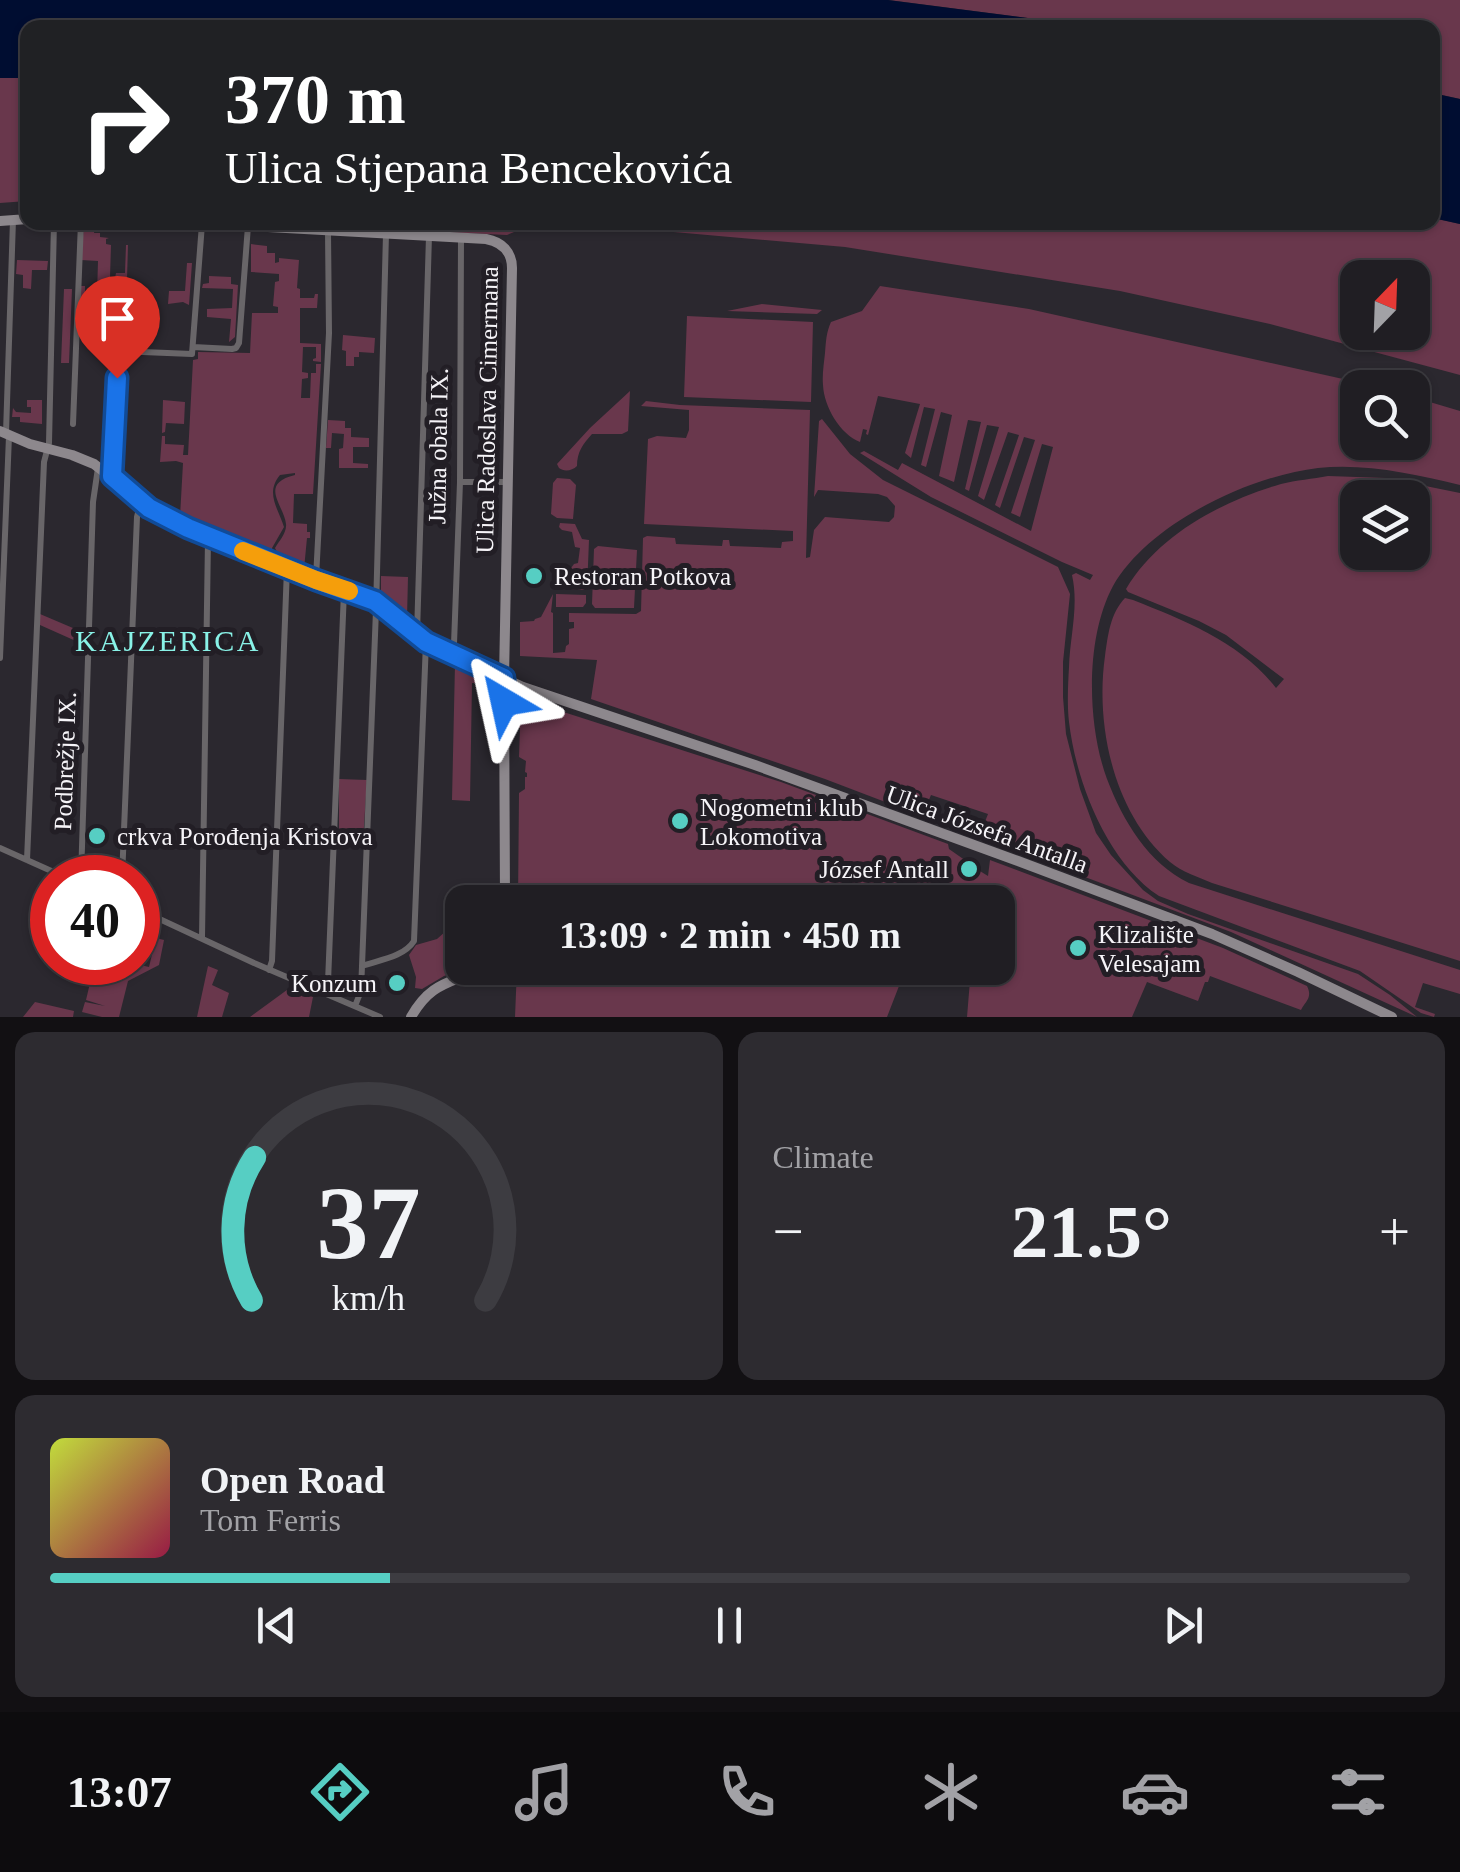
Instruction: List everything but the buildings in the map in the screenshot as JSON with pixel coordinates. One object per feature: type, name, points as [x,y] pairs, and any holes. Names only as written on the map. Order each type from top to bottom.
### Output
[{"type":"street","points":[[0,658],[13,219]]},
{"type":"street","points":[[0,220],[20,219]]},
{"type":"street","points":[[27,860],[44,462],[48,443],[54,230]]},
{"type":"street","points":[[73,424],[80,230]]},
{"type":"street","points":[[192,351],[202,230]]},
{"type":"street","points":[[118,351],[236,348],[248,230]]},
{"type":"street","points":[[316,580],[328,333],[328,230]]},
{"type":"street","name":"Ulica Radoslava Cimermana","points":[[328,230],[494,240],[506,249],[512,262],[504,678],[505,885]]},
{"type":"street","points":[[355,1006],[362,966],[386,233]]},
{"type":"street","points":[[362,966],[402,953],[414,941],[429,235]]},
{"type":"street","name":"Južna obala IX.","points":[[451,656],[460,482],[462,236]]},
{"type":"street","points":[[112,476],[119,328]]},
{"type":"street","name":"Ulica Józsefa Antalla","points":[[5,434],[98,466],[141,502],[208,538],[375,601],[421,638],[451,656],[523,687],[755,765],[1159,914],[1298,972],[1392,1017]]},
{"type":"street","name":"Podbrežje IX.","points":[[81,855],[98,466]]},
{"type":"street","points":[[460,482],[507,482]]},
{"type":"street","points":[[123,855],[137,517],[141,502]]},
{"type":"street","points":[[202,938],[208,538]]},
{"type":"street","points":[[269,970],[287,568]]},
{"type":"street","points":[[325,994],[344,589]]},
{"type":"street","points":[[0,848],[30,861]]},
{"type":"street","points":[[160,919],[380,1017]]},
{"type":"street","points":[[411,1017],[431,990],[445,984]]},
{"type":"shaded area","points":[[888,0],[1460,0],[1460,99],[1440,95],[1440,20],[1043,20]]},
{"type":"shaded area","points":[[0,78],[20,78],[20,202],[0,203]]},
{"type":"shaded area","points":[[1440,220],[1460,224],[1460,375],[1367,350],[1430,350],[1430,260],[1340,260],[1340,343],[1120,291],[845,247],[652,230],[1440,230]]},
{"type":"shaded area","points":[[84,230],[94,230],[100,237],[109,238],[106,244],[111,245],[110,278],[125,273],[128,245],[125,326],[92,325],[92,320],[80,320],[81,286],[85,286],[85,295],[97,295],[98,261],[81,260]]},
{"type":"shaded area","points":[[403,230],[519,230],[507,235]]},
{"type":"shaded area","points":[[251,244],[267,246],[267,253],[275,253],[275,263],[279,258],[299,260],[300,298],[314,298],[318,294],[317,308],[300,308],[300,343],[321,344],[321,362],[313,361],[316,347],[303,347],[302,372],[308,373],[308,378],[302,379],[301,398],[310,398],[311,373],[316,373],[316,364],[321,364],[313,494],[294,494],[293,523],[307,524],[310,532],[304,569],[281,561],[275,548],[286,524],[275,489],[295,473],[280,475],[273,488],[284,527],[272,548],[275,559],[180,517],[183,463],[160,462],[162,436],[165,444],[184,445],[183,455],[188,455],[193,360],[198,359],[198,352],[250,353],[252,313],[278,313],[278,307],[273,306],[279,274],[251,272]]},
{"type":"shaded area","points":[[17,260],[48,261],[47,270],[32,270],[31,289],[23,288],[23,275],[16,274]]},
{"type":"shaded area","points":[[187,263],[192,263],[189,305],[168,304],[169,291],[185,291]]},
{"type":"shaded area","points":[[209,276],[231,277],[231,284],[238,285],[235,337],[229,342],[231,319],[207,317],[207,309],[232,308],[233,289],[202,288],[209,283]]},
{"type":"shaded area","points":[[880,286],[1029,309],[1340,378],[1340,460],[1430,460],[1430,402],[1460,411],[1460,485],[1371,468],[1318,468],[1262,481],[1175,524],[1129,563],[1113,586],[1097,630],[1092,682],[1096,733],[1107,779],[1129,825],[1161,864],[1189,883],[1460,970],[1460,994],[1423,983],[1415,1007],[1435,1014],[1434,1017],[1421,1013],[1360,971],[1159,896],[1124,863],[1097,819],[1087,794],[1069,722],[1075,598],[1072,575],[1090,580],[1093,575],[931,497],[860,453],[864,451],[898,470],[902,463],[1031,531],[1053,447],[1042,444],[1020,517],[1011,513],[1035,440],[1024,437],[1000,508],[995,505],[1019,435],[1008,432],[984,500],[978,496],[999,427],[987,425],[969,491],[965,489],[981,422],[968,420],[954,482],[939,476],[952,415],[941,412],[926,467],[921,465],[935,409],[924,407],[911,458],[905,453],[920,404],[878,396],[868,435],[863,429],[860,442],[853,438],[834,419],[826,402],[823,373],[831,322],[862,311]]},
{"type":"shaded area","points":[[64,289],[72,289],[69,363],[61,363]]},
{"type":"shaded area","points":[[762,304],[822,310],[817,314],[727,311]]},
{"type":"shaded area","points":[[687,316],[813,322],[811,402],[684,397]]},
{"type":"shaded area","points":[[343,335],[375,338],[374,353],[359,352],[359,357],[354,357],[354,366],[346,366]]},
{"type":"shaded area","points":[[630,391],[628,431],[592,434],[581,449],[577,466],[559,468],[557,464],[590,428]]},
{"type":"shaded area","points":[[27,400],[42,400],[42,424],[20,422],[20,417],[12,417],[13,408],[16,412],[31,413]]},
{"type":"shaded area","points":[[163,400],[185,402],[184,424],[166,423],[162,433]]},
{"type":"shaded area","points":[[646,401],[810,410],[806,558],[810,557],[814,530],[825,517],[889,522],[894,517],[895,506],[878,494],[818,490],[814,497],[822,419],[850,454],[883,480],[1058,567],[1070,594],[1063,662],[1066,734],[1096,833],[1111,855],[1158,901],[1358,974],[1417,1017],[1231,932],[979,837],[988,814],[931,795],[922,816],[591,699],[597,660],[520,656],[520,622],[541,617],[553,594],[553,653],[565,652],[569,644],[569,629],[574,628],[574,622],[569,622],[569,613],[641,611],[643,538],[647,536],[675,538],[676,544],[722,546],[723,540],[729,540],[730,546],[781,548],[782,542],[793,541],[793,531],[644,524],[648,439],[686,438],[689,430],[689,410],[641,406]]},
{"type":"shaded area","points":[[328,420],[345,421],[345,428],[351,428],[351,437],[369,438],[369,447],[353,447],[353,463],[368,464],[368,468],[339,468],[344,434],[332,433],[331,448],[326,448]]},
{"type":"shaded area","points":[[1328,476],[1396,480],[1340,480],[1340,570],[1430,570],[1430,487],[1460,493],[1460,961],[1212,883],[1180,869],[1151,842],[1122,794],[1106,739],[1103,683],[1110,625],[1125,598],[1173,616],[1229,645],[1276,688],[1284,679],[1226,635],[1126,589],[1155,552],[1193,523],[1236,500],[1281,484]]},
{"type":"shaded area","points":[[557,478],[570,479],[576,485],[573,519],[551,514],[553,483]]},
{"type":"shaded area","points":[[560,523],[575,524],[582,539],[589,540],[587,590],[570,589],[571,568],[578,563],[580,548],[575,547],[572,532],[562,530]]},
{"type":"shaded area","points":[[598,546],[637,550],[634,608],[595,608],[592,604],[594,549]]},
{"type":"shaded area","points":[[381,576],[408,577],[407,618],[381,596]]},
{"type":"shaded area","points":[[556,594],[586,595],[586,603],[583,607],[556,607]]},
{"type":"shaded area","points":[[40,614],[87,634],[87,646],[40,625]]},
{"type":"shaded area","points":[[455,664],[490,678],[490,683],[472,683],[470,801],[452,800]]},
{"type":"shaded area","name":"Nogometni klub Lokomotiva","points":[[520,698],[781,782],[948,844],[949,849],[969,863],[968,872],[975,868],[988,876],[990,860],[1223,948],[1307,986],[1308,1000],[1301,1010],[1210,976],[1198,1001],[1147,982],[1132,1017],[967,1017],[970,985],[1015,985],[1015,885],[518,885],[519,793],[525,789],[527,773],[526,761],[519,757],[520,728],[511,722],[514,701]]},
{"type":"shaded area","points":[[339,779],[367,780],[363,841],[339,841]]},
{"type":"shaded area","points":[[445,932],[445,976],[422,989],[415,988],[409,955],[416,945],[437,939]]},
{"type":"shaded area","points":[[208,966],[218,970],[212,985],[229,993],[222,1017],[197,1017]]},
{"type":"shaded area","points":[[90,985],[127,985],[119,1017],[82,1012],[85,1002],[105,1006],[86,1000]]},
{"type":"shaded area","points":[[516,985],[899,985],[887,1017],[515,1017]]},
{"type":"shaded area","points":[[291,987],[313,997],[309,1017],[250,1017]]},
{"type":"shaded area","points":[[35,1002],[74,1011],[73,1017],[23,1017]]},
{"type":"water","points":[[0,0],[888,0],[1043,20],[20,20],[20,78],[0,78]]},
{"type":"water","points":[[1440,95],[1460,99],[1460,224],[1440,220]]},
{"type":"slow traffic","points":[[243,551],[349,591]]},
{"type":"place","name":"Restoran Potkova","points":[[534,576]]},
{"type":"place","name":"Nogometni klub Lokomotiva","points":[[680,821]]},
{"type":"place","name":"crkva Porođenja Kristova","points":[[97,836]]},
{"type":"place","name":"József Antall","points":[[969,869]]},
{"type":"place","name":"Klizalište Velesajam","points":[[1078,948]]},
{"type":"place","name":"Konzum","points":[[397,983]]},
{"type":"district","name":"KAJZERICA","points":[[168,640]]},
{"type":"route","points":[[117,378],[112,476],[141,502],[208,538],[375,601],[426,642],[504,678],[504,702]]}]
